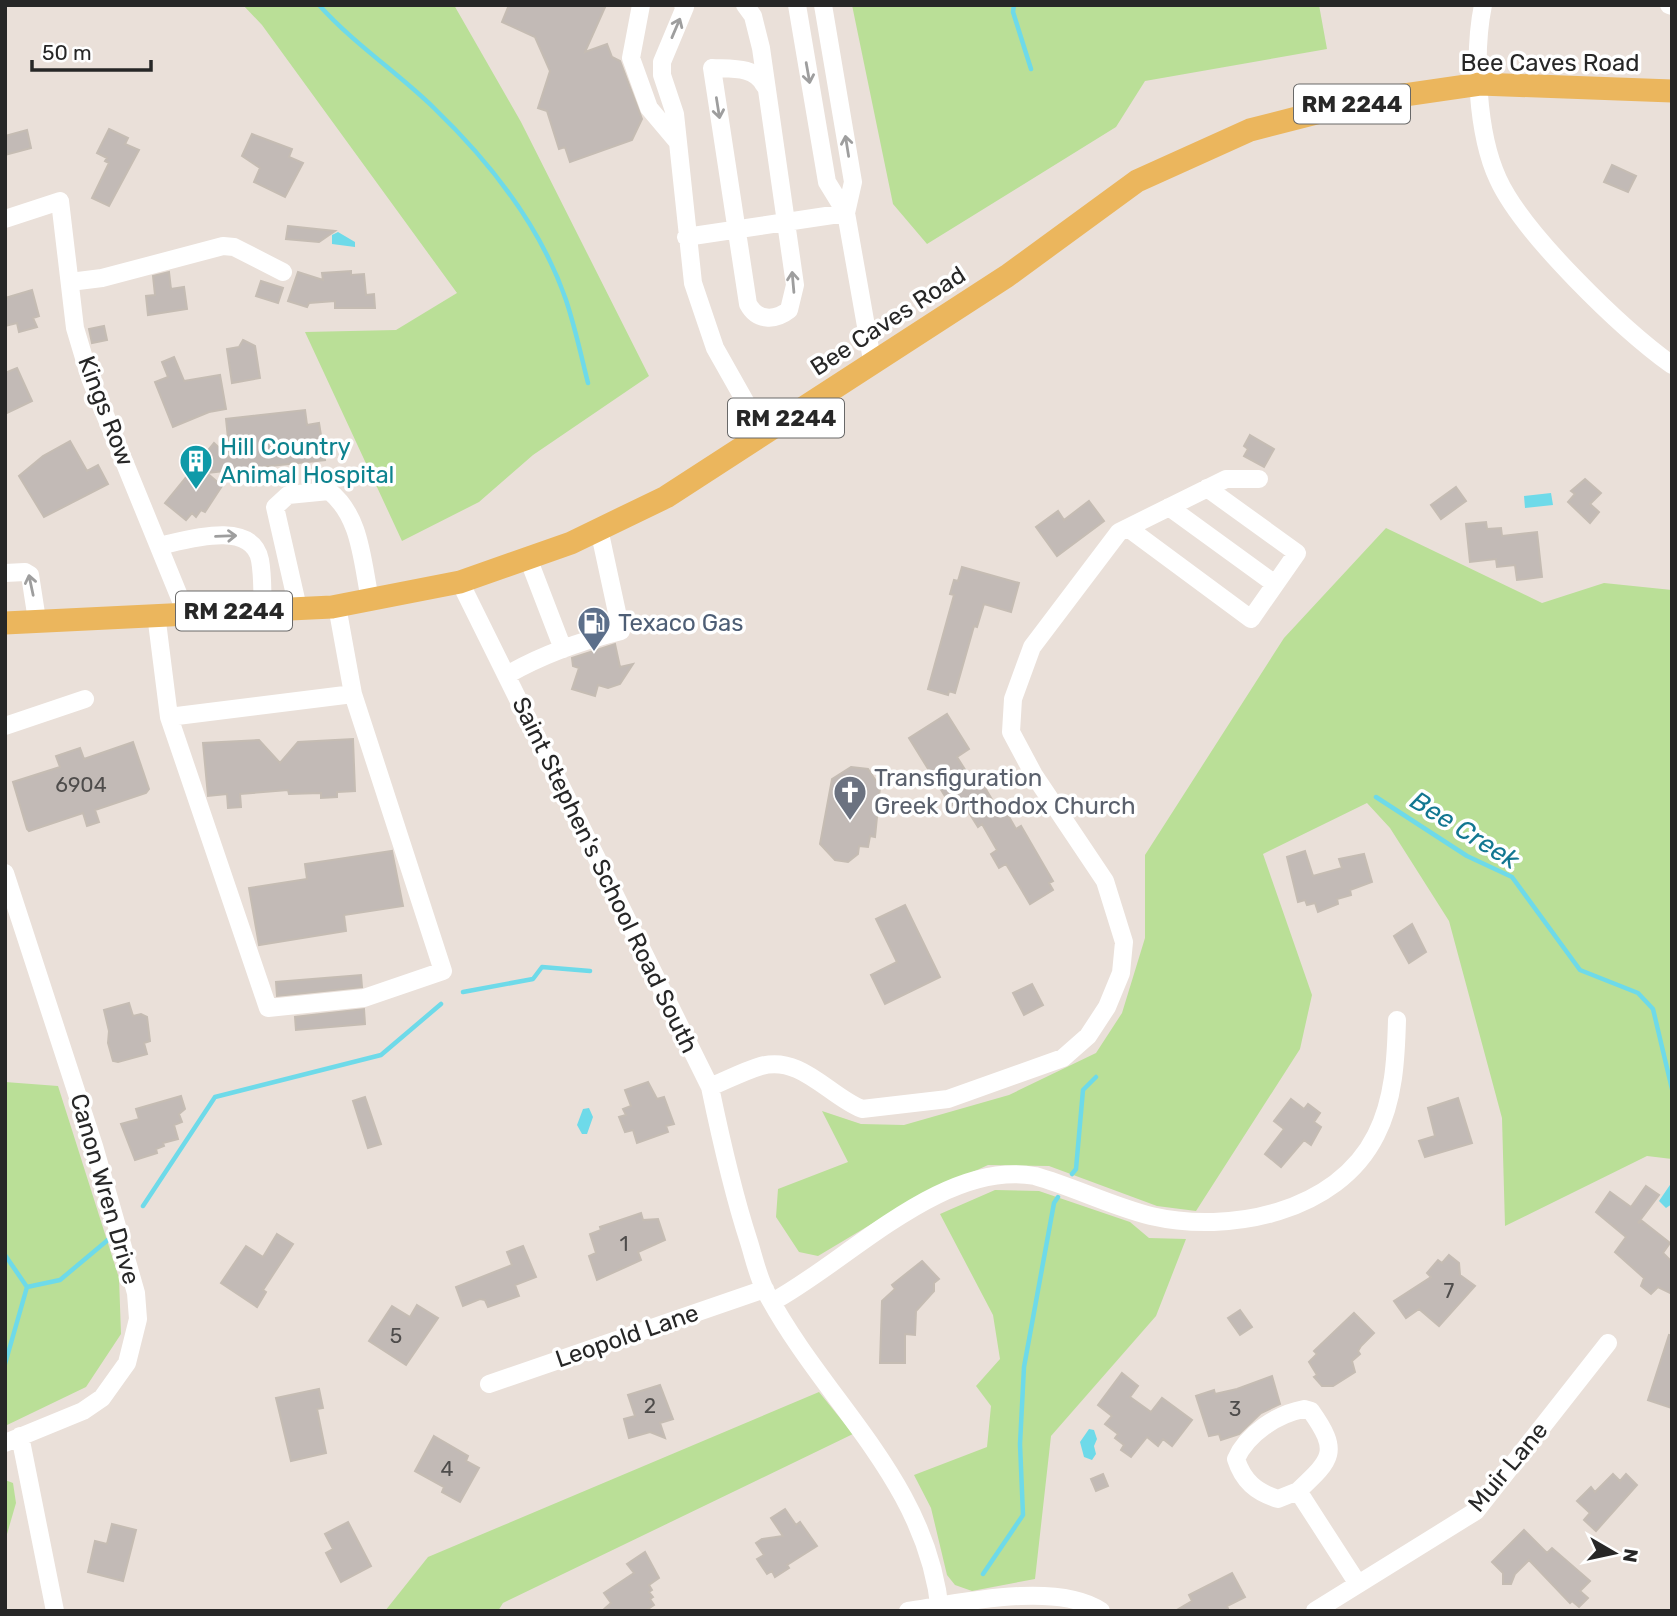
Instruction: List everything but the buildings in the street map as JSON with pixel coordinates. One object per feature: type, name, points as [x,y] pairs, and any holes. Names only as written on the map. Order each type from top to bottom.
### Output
[{"type":"main road","name":"Bee Caves Road","points":[[5,623],[337,606],[460,582],[599,529],[666,497],[872,360],[1007,276],[1137,181],[1250,130],[1363,101],[1480,84],[1672,91]]},
{"type":"street","points":[[641,5],[631,58],[649,108],[676,140]]},
{"type":"street","points":[[683,5],[685,7],[662,62],[662,75],[675,114],[692,284],[715,348],[763,433]]},
{"type":"street","points":[[744,5],[753,16],[765,74],[764,85],[794,295],[789,310],[775,318],[760,316],[748,304],[712,68],[740,69],[757,75],[764,85]]},
{"type":"street","points":[[797,5],[827,182],[846,213],[872,360]]},
{"type":"street","points":[[823,5],[853,182],[846,213]]},
{"type":"street","points":[[1483,5],[1479,33],[1480,84],[1486,138],[1498,179],[1526,223],[1590,291],[1672,365]]},
{"type":"street","points":[[740,69],[751,61],[757,38]]},
{"type":"street","name":"Kings Row","points":[[5,219],[60,201],[75,328],[90,377],[186,613]]},
{"type":"street","points":[[686,237],[846,213]]},
{"type":"street","points":[[70,282],[102,278],[223,246],[234,247],[283,272]]},
{"type":"street","points":[[710,1087],[762,1065],[776,1065],[803,1072],[850,1104],[862,1109],[948,1099],[1063,1058],[1088,1036],[1107,1007],[1121,972],[1124,942],[1105,881],[1034,775],[1011,732],[1013,699],[1032,647],[1119,532],[1226,479],[1259,480]]},
{"type":"street","points":[[1128,528],[1251,619],[1297,553],[1207,488]]},
{"type":"street","points":[[298,608],[275,507],[288,495],[329,491],[341,500],[352,518],[370,600]]},
{"type":"street","points":[[1169,507],[1275,584]]},
{"type":"street","points":[[507,675],[563,649],[621,631],[599,529]]},
{"type":"street","points":[[159,546],[233,534],[246,540],[260,559],[263,610]]},
{"type":"street","points":[[528,558],[563,649]]},
{"type":"street","points":[[5,573],[25,572],[30,575],[37,620]]},
{"type":"street","name":"Saint Stephen's School Road South","points":[[460,582],[710,1087],[728,1176],[768,1296],[800,1350],[897,1481],[918,1521],[932,1562],[940,1608]]},
{"type":"street","points":[[156,614],[169,717],[268,1008],[364,998],[443,971],[354,694],[337,606]]},
{"type":"street","points":[[169,717],[354,694]]},
{"type":"street","points":[[5,726],[85,699]]},
{"type":"street","name":"Canon Wren Drive","points":[[5,873],[94,1146],[136,1293],[138,1320],[127,1363],[102,1398],[83,1411],[12,1439]]},
{"type":"street","name":"Leopold Lane","points":[[489,1384],[768,1296],[922,1203],[951,1189],[1003,1175],[1020,1173],[1035,1176],[1150,1216],[1183,1221],[1241,1220],[1289,1208],[1318,1193],[1350,1170],[1376,1135],[1393,1079],[1397,1020]]},
{"type":"street","name":"Muir Lane","points":[[1315,1611],[1476,1511],[1608,1343]]},
{"type":"street","points":[[1304,1409],[1311,1411],[1331,1445],[1330,1456],[1298,1491],[1278,1499],[1266,1495],[1241,1476],[1236,1459],[1242,1445],[1268,1424],[1304,1409]]},
{"type":"street","points":[[12,1439],[55,1611]]},
{"type":"street","points":[[1298,1491],[1358,1584]]},
{"type":"street","points":[[908,1611],[1046,1594],[1071,1598],[1101,1611]]},
{"type":"green space","points":[[243,5],[454,5],[521,122],[649,376],[533,455],[479,502],[402,541],[305,332],[396,330],[457,293],[262,25]]},
{"type":"green space","points":[[852,5],[1319,5],[1327,49],[1145,81],[1116,127],[927,244],[893,204]]},
{"type":"green space","points":[[1386,528],[1542,603],[1604,583],[1672,590],[1672,1159],[1647,1156],[1505,1226],[1502,1118],[1449,921],[1390,828],[1367,803],[1263,854],[1312,995],[1300,1049],[1196,1211],[1157,1206],[1049,1166],[988,1165],[910,1201],[818,1256],[799,1252],[776,1217],[778,1189],[848,1162],[822,1111],[861,1124],[904,1125],[1009,1095],[1096,1053],[1122,1013],[1145,938],[1145,855],[1284,638]]},
{"type":"green space","points":[[5,1082],[58,1086],[119,1278],[121,1334],[86,1387],[5,1426]]},
{"type":"green space","points":[[995,1190],[1039,1191],[1130,1222],[1149,1238],[1186,1239],[1156,1316],[1051,1436],[1035,1579],[972,1591],[955,1585],[947,1575],[931,1508],[914,1475],[987,1447],[991,1406],[976,1386],[1000,1359],[993,1315],[940,1214]]},
{"type":"green space","points":[[819,1392],[853,1434],[503,1603],[498,1611],[385,1611],[428,1557]]},
{"type":"green space","points":[[5,1480],[13,1483],[16,1503],[5,1541]]},
{"type":"water","points":[[338,232],[355,242],[355,247],[332,244],[332,235]]},
{"type":"water","points":[[1551,493],[1553,505],[1525,508],[1524,496]]},
{"type":"water","points":[[589,1108],[593,1117],[587,1134],[582,1134],[577,1125],[583,1109]]},
{"type":"water","points":[[1672,1182],[1672,1204],[1666,1208],[1659,1201]]},
{"type":"water","points":[[1089,1429],[1094,1430],[1097,1439],[1094,1446],[1096,1454],[1092,1460],[1084,1457],[1080,1442]]},
{"type":"waterway","points":[[319,5],[434,108],[475,151],[512,197],[543,247],[555,273],[569,310],[588,383]]},
{"type":"waterway","points":[[1014,5],[1013,12],[1031,69]]},
{"type":"waterway","name":"Bee Creek","points":[[1376,797],[1467,856],[1512,877],[1580,970],[1638,993],[1653,1009],[1672,1089]]},
{"type":"waterway","points":[[463,992],[533,979],[542,967],[590,971]]},
{"type":"waterway","points":[[143,1206],[215,1097],[381,1055],[441,1004]]},
{"type":"waterway","points":[[1072,1174],[1076,1169],[1083,1090],[1096,1077]]},
{"type":"waterway","points":[[983,1574],[1023,1515],[1020,1444],[1024,1367],[1054,1203],[1058,1197]]},
{"type":"waterway","points":[[5,1364],[27,1287],[60,1280],[109,1239]]},
{"type":"waterway","points":[[5,1255],[27,1287]]},
{"type":"place","name":"Hill Country Animal Hospital","points":[[196,491]]},
{"type":"place","name":"Texaco Gas","points":[[594,653]]},
{"type":"place","name":"Transfiguration Greek Orthodox Church","points":[[850,822]]}]
